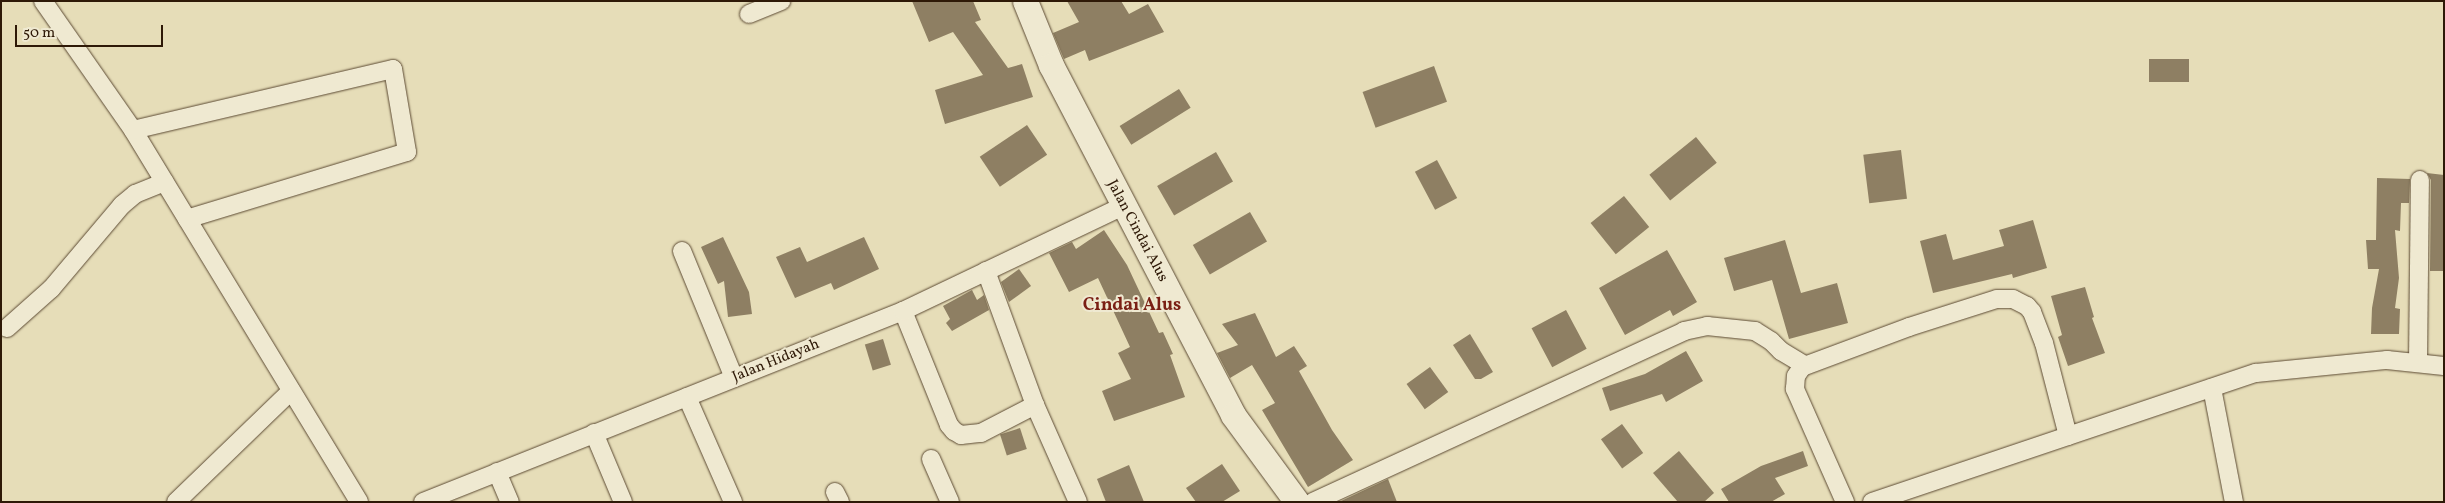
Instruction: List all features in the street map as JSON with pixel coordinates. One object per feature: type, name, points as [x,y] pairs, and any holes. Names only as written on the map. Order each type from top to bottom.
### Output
[{"type":"street","points":[[43,1],[133,130],[359,502]]},
{"type":"street","points":[[749,14],[782,1]]},
{"type":"street","name":"Jalan Cindai Alus","points":[[1025,1],[1051,65],[1232,415],[1297,502]]},
{"type":"street","points":[[133,130],[392,69],[407,152],[187,219]]},
{"type":"street","points":[[2418,363],[2420,180]]},
{"type":"street","points":[[7,328],[52,288],[122,205],[134,194],[164,182]]},
{"type":"street","name":"Jalan Hidayah","points":[[422,502],[903,311],[1123,206]]},
{"type":"street","points":[[682,251],[734,378]]},
{"type":"street","points":[[986,271],[1035,405],[1078,502]]},
{"type":"street","points":[[1845,502],[1795,389],[1796,376],[1804,365],[1909,326],[1997,299],[2013,299],[2027,306],[2036,319],[2068,436]]},
{"type":"street","points":[[903,311],[948,425],[954,431],[961,435],[982,433],[1035,405]]},
{"type":"street","points":[[1313,502],[1684,331],[1707,326],[1755,331],[1771,341],[1780,352],[1804,365]]},
{"type":"street","points":[[1872,502],[2256,373],[2387,360],[2444,366]]},
{"type":"street","points":[[2212,388],[2234,502]]},
{"type":"street","points":[[176,502],[291,391]]},
{"type":"street","points":[[687,396],[733,502]]},
{"type":"street","points":[[594,433],[623,502]]},
{"type":"street","points":[[931,459],[950,502]]},
{"type":"street","points":[[497,472],[510,502]]},
{"type":"building","points":[[912,1],[973,1],[981,20],[975,22],[1008,68],[1022,64],[1033,97],[945,124],[935,90],[983,75],[953,32],[929,42]]},
{"type":"building","points":[[1067,1],[1121,1],[1129,14],[1148,4],[1164,32],[1089,61],[1085,50],[1064,59],[1053,33],[1079,22]]},
{"type":"building","points":[[2149,59],[2189,59],[2189,82],[2149,82]]},
{"type":"building","points":[[1434,66],[1447,102],[1376,128],[1363,92]]},
{"type":"building","points":[[1179,89],[1191,108],[1131,145],[1120,126]]},
{"type":"building","points":[[1027,125],[1047,155],[1000,187],[980,157]]},
{"type":"building","points":[[1696,137],[1717,163],[1670,200],[1649,175]]},
{"type":"building","points":[[1901,150],[1907,199],[1869,203],[1863,155]]},
{"type":"building","points":[[1216,152],[1233,181],[1174,215],[1157,186]]},
{"type":"building","points":[[1437,160],[1457,198],[1435,210],[1415,172]]},
{"type":"building","points":[[2427,173],[2444,175],[2444,271],[2430,271],[2431,180]]},
{"type":"building","points":[[2377,178],[2410,179],[2409,203],[2401,203],[2400,231],[2395,230],[2399,278],[2395,308],[2400,309],[2399,334],[2371,334],[2372,308],[2379,269],[2368,269],[2366,240],[2376,240]]},
{"type":"building","points":[[1624,196],[1649,227],[1616,254],[1591,223]]},
{"type":"building","points":[[1250,212],[1267,241],[1210,274],[1193,245]]},
{"type":"building","points":[[2033,220],[2047,268],[2013,278],[2012,274],[1933,293],[1920,241],[1946,234],[1953,260],[2004,246],[1999,230]]},
{"type":"building","points":[[1104,230],[1127,265],[1159,333],[1163,332],[1173,354],[1170,355],[1185,397],[1114,421],[1102,391],[1131,379],[1118,353],[1130,347],[1098,278],[1069,292],[1049,253],[1072,242],[1076,249]]},
{"type":"building","points":[[723,237],[749,292],[752,314],[728,317],[724,281],[718,284],[701,247]]},
{"type":"building","points":[[864,237],[879,269],[834,290],[831,283],[795,298],[776,257],[800,247],[807,262]]},
{"type":"building","points":[[1785,240],[1801,293],[1837,283],[1848,323],[1789,339],[1772,280],[1734,291],[1724,258]]},
{"type":"building","points":[[1667,250],[1697,302],[1673,316],[1670,310],[1625,335],[1599,288]]},
{"type":"building","points":[[1019,269],[1031,286],[1009,302],[1001,282]]},
{"type":"building","points":[[2085,287],[2094,317],[2092,318],[2105,353],[2068,366],[2058,337],[2062,335],[2051,296]]},
{"type":"building","points":[[972,290],[977,300],[984,295],[989,310],[952,331],[946,323],[950,319],[943,306]]},
{"type":"building","points":[[1566,310],[1587,349],[1552,367],[1532,328]]},
{"type":"building","points":[[1255,313],[1276,357],[1294,346],[1307,366],[1299,371],[1332,430],[1353,460],[1308,487],[1262,410],[1275,403],[1252,365],[1230,378],[1217,353],[1238,345],[1222,324]]},
{"type":"building","points":[[1470,334],[1493,372],[1481,379],[1475,379],[1453,345]]},
{"type":"building","points":[[883,339],[891,365],[873,370],[865,345]]},
{"type":"building","points":[[1686,351],[1703,381],[1666,402],[1662,394],[1610,411],[1602,388],[1645,374]]},
{"type":"building","points":[[1430,367],[1448,392],[1425,409],[1407,384]]},
{"type":"building","points":[[1622,424],[1643,453],[1622,468],[1601,439]]},
{"type":"building","points":[[1020,428],[1027,449],[1007,455],[1000,434]]},
{"type":"building","points":[[1679,451],[1714,493],[1704,502],[1678,502],[1653,473]]},
{"type":"building","points":[[1803,451],[1808,466],[1775,478],[1785,494],[1771,502],[1729,502],[1721,489],[1761,466]]},
{"type":"building","points":[[1222,464],[1240,491],[1222,502],[1196,502],[1186,488]]},
{"type":"building","points":[[1129,465],[1144,502],[1106,502],[1097,479]]},
{"type":"building","points":[[1388,479],[1397,502],[1339,502]]},
{"type":"district","name":"Cindai Alus","points":[[1132,306]]}]
